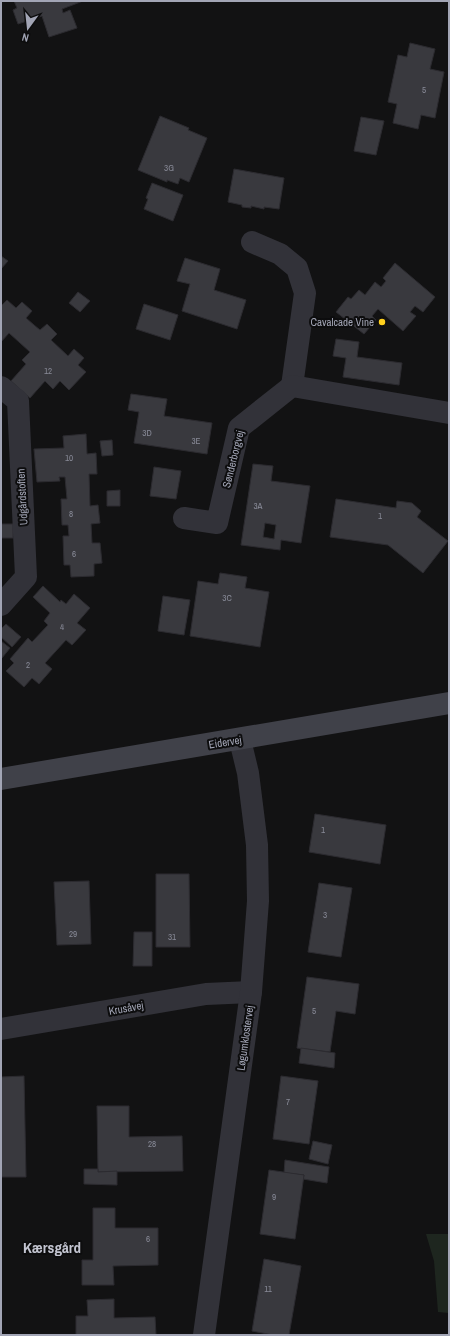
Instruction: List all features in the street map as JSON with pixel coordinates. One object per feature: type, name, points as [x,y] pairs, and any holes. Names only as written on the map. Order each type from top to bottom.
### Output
[{"type":"street","points":[[252,242],[280,254],[297,268],[305,293],[292,386],[449,413]]},
{"type":"street","name":"Udgårdstoften","points":[[1,386],[18,401],[26,577],[1,605]]},
{"type":"street","name":"Sønderborgvej","points":[[184,518],[217,523],[239,428],[292,386]]},
{"type":"street","name":"Eidervej","points":[[1,779],[240,740],[449,703]]},
{"type":"street","name":"Løgumklostervej","points":[[204,1335],[251,992],[258,901],[257,845],[248,773],[240,740]]},
{"type":"street","name":"Krusåvej","points":[[1,1029],[206,994],[251,992]]},
{"type":"shaded area","points":[[426,1234],[449,1234],[449,1313],[438,1312],[434,1261]]},
{"type":"building","points":[[14,1],[83,1],[62,9],[63,13],[70,10],[77,28],[49,37],[42,16],[18,24],[13,10],[17,8]]},
{"type":"building","points":[[410,43],[435,49],[430,69],[444,72],[435,118],[421,115],[418,129],[393,123],[397,104],[388,102],[398,55],[407,57]]},
{"type":"building","points":[[160,116],[189,128],[188,130],[207,138],[189,182],[180,178],[178,184],[167,180],[167,182],[138,170]]},
{"type":"building","points":[[361,117],[384,121],[376,155],[354,151]]},
{"type":"building","points":[[234,169],[284,178],[279,209],[264,207],[264,209],[251,206],[251,208],[242,207],[242,205],[228,202]]},
{"type":"building","points":[[152,183],[183,195],[173,221],[144,209],[148,199],[146,198]]},
{"type":"building","points":[[1,256],[8,261],[1,269]]},
{"type":"building","points":[[185,258],[220,269],[214,290],[246,300],[237,329],[182,311],[190,284],[177,281]]},
{"type":"building","points":[[395,263],[435,297],[423,312],[415,306],[410,312],[416,316],[403,331],[378,309],[372,316],[376,320],[364,334],[336,312],[348,297],[351,299],[359,290],[365,295],[375,282],[381,287],[386,281],[383,278]]},
{"type":"building","points":[[78,292],[90,301],[80,312],[69,303]]},
{"type":"building","points":[[7,300],[16,308],[22,302],[32,311],[26,318],[40,330],[47,324],[57,334],[51,340],[68,356],[74,349],[84,358],[78,365],[86,372],[69,390],[60,381],[53,389],[45,381],[30,398],[11,381],[26,364],[22,360],[30,352],[9,333],[1,342],[1,306]]},
{"type":"building","points":[[144,304],[178,315],[170,340],[136,329]]},
{"type":"building","points":[[336,339],[359,342],[357,357],[402,363],[399,385],[343,377],[346,358],[333,356]]},
{"type":"building","points":[[131,394],[167,399],[164,416],[212,423],[207,454],[134,443],[139,412],[128,410]]},
{"type":"building","points":[[86,434],[87,454],[96,453],[97,474],[89,474],[90,506],[98,505],[100,523],[91,524],[92,543],[100,543],[102,563],[94,564],[94,576],[71,577],[70,565],[64,565],[63,536],[69,536],[68,525],[62,525],[61,499],[67,499],[65,477],[59,477],[60,481],[37,482],[34,449],[64,448],[63,436]]},
{"type":"building","points":[[112,440],[113,455],[102,456],[100,441]]},
{"type":"building","points":[[253,464],[273,466],[271,481],[310,486],[301,543],[281,540],[280,550],[241,545]],"holes":[[[265,523],[276,525],[274,539],[263,537]]]},
{"type":"building","points":[[154,467],[181,471],[176,499],[150,496]]},
{"type":"building","points":[[120,490],[120,506],[107,506],[107,491]]},
{"type":"building","points":[[336,499],[396,508],[397,501],[412,503],[421,511],[417,517],[448,541],[423,573],[388,545],[330,537]]},
{"type":"building","points":[[1,524],[13,524],[13,538],[1,538]]},
{"type":"building","points":[[220,573],[247,577],[245,588],[269,592],[260,647],[190,636],[198,581],[218,584]]},
{"type":"building","points":[[43,586],[60,602],[61,600],[66,604],[74,594],[90,608],[77,623],[86,630],[72,645],[66,640],[45,663],[52,669],[39,684],[32,678],[24,687],[6,671],[14,663],[10,659],[28,638],[32,642],[48,625],[44,621],[50,613],[33,597]]},
{"type":"building","points":[[163,596],[190,600],[184,635],[158,631]]},
{"type":"building","points":[[6,624],[21,637],[12,647],[1,637],[1,629]]},
{"type":"building","points":[[1,641],[10,648],[2,658],[1,657]]},
{"type":"building","points":[[315,814],[386,825],[380,864],[309,852]]},
{"type":"building","points":[[156,874],[189,874],[190,947],[156,947]]},
{"type":"building","points":[[89,881],[91,944],[57,945],[54,882]]},
{"type":"building","points":[[319,883],[352,888],[341,957],[308,952]]},
{"type":"building","points":[[134,932],[152,932],[152,966],[133,966]]},
{"type":"building","points":[[307,977],[359,984],[355,1014],[336,1011],[330,1052],[297,1048]]},
{"type":"building","points":[[301,1048],[335,1053],[334,1068],[299,1063]]},
{"type":"building","points":[[24,1076],[26,1177],[1,1177],[1,1077]]},
{"type":"building","points":[[281,1076],[318,1081],[309,1144],[273,1139]]},
{"type":"building","points":[[97,1106],[129,1106],[129,1137],[182,1136],[183,1171],[98,1172]]},
{"type":"building","points":[[313,1141],[332,1145],[328,1164],[309,1159]]},
{"type":"building","points":[[285,1160],[329,1167],[327,1183],[303,1179],[304,1175],[284,1173]]},
{"type":"building","points":[[84,1169],[98,1169],[98,1172],[117,1171],[117,1185],[84,1184]]},
{"type":"building","points":[[269,1170],[304,1175],[295,1239],[260,1234]]},
{"type":"building","points":[[93,1208],[115,1208],[115,1228],[158,1228],[158,1265],[113,1266],[114,1285],[82,1285],[82,1260],[93,1260]]},
{"type":"building","points":[[264,1259],[301,1266],[289,1335],[273,1335],[252,1331]]},
{"type":"building","points":[[114,1299],[114,1318],[155,1317],[156,1335],[76,1335],[76,1316],[88,1316],[87,1300]]},
{"type":"place","name":"Cavalcade Vine","points":[[382,322]]},
{"type":"district","name":"Kærsgård","points":[[52,1248]]}]
